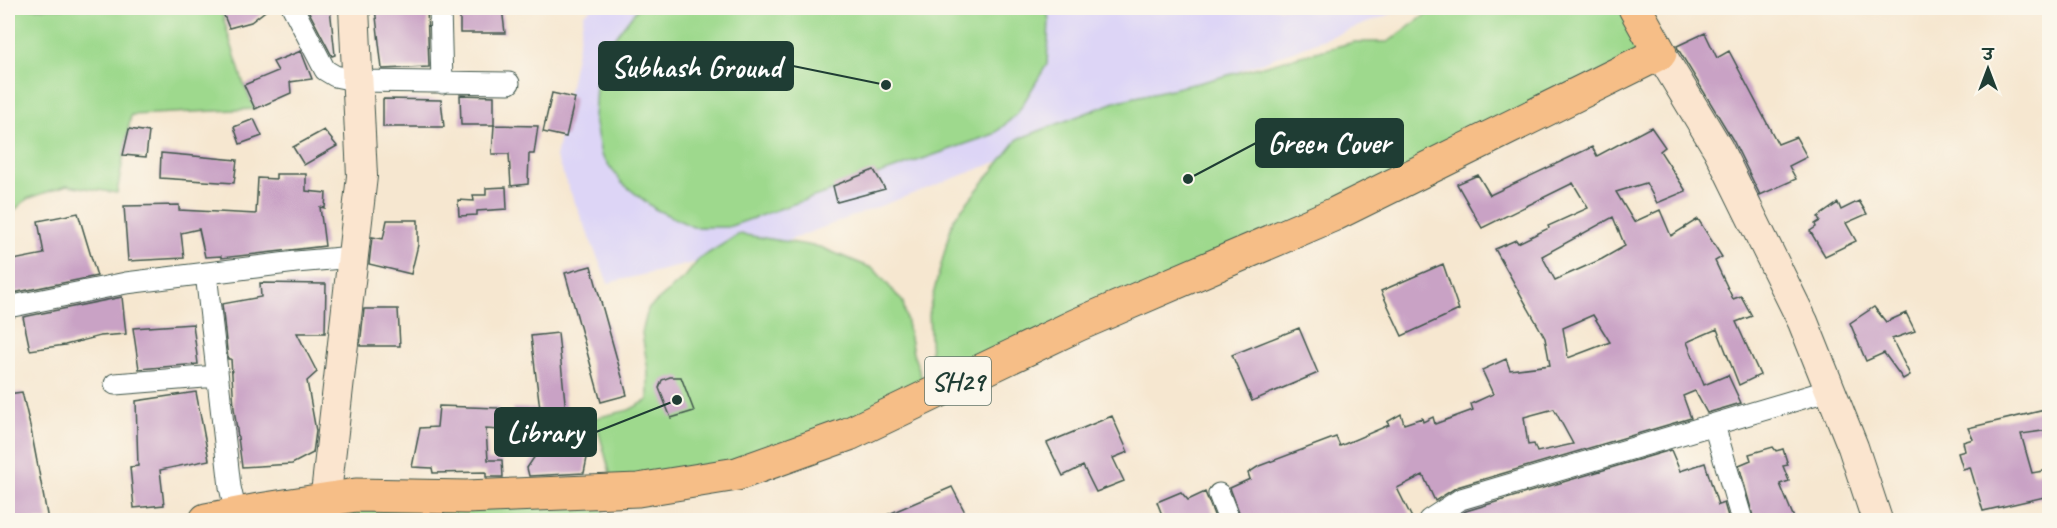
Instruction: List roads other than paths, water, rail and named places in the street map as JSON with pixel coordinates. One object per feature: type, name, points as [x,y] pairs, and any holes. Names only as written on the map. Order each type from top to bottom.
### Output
[{"type":"main road","points":[[1635,8],[1660,53]]},
{"type":"main road","name":"SH29","points":[[221,517],[325,510],[356,495],[466,496],[638,490],[737,474],[849,434],[1077,325],[1335,214],[1660,53]]},
{"type":"street","points":[[293,8],[325,70],[334,76],[359,81],[508,83]]},
{"type":"street","points":[[325,510],[362,176],[354,8]]},
{"type":"street","points":[[440,8],[442,83]]},
{"type":"street","points":[[1660,53],[1718,149],[1803,322],[1853,447],[1877,520]]},
{"type":"street","points":[[8,307],[126,283],[353,257]]},
{"type":"street","points":[[206,273],[230,487],[221,517]]},
{"type":"street","points":[[115,384],[217,376]]},
{"type":"street","points":[[1430,520],[1461,499],[1830,390]]},
{"type":"street","points":[[1714,425],[1742,520]]},
{"type":"street","points":[[1219,494],[1229,520]]},
{"type":"place","name":"Subhash Ground","points":[[886,85]]},
{"type":"place","name":"Green Cover","points":[[1188,179]]},
{"type":"place","name":"Library","points":[[677,400]]}]
